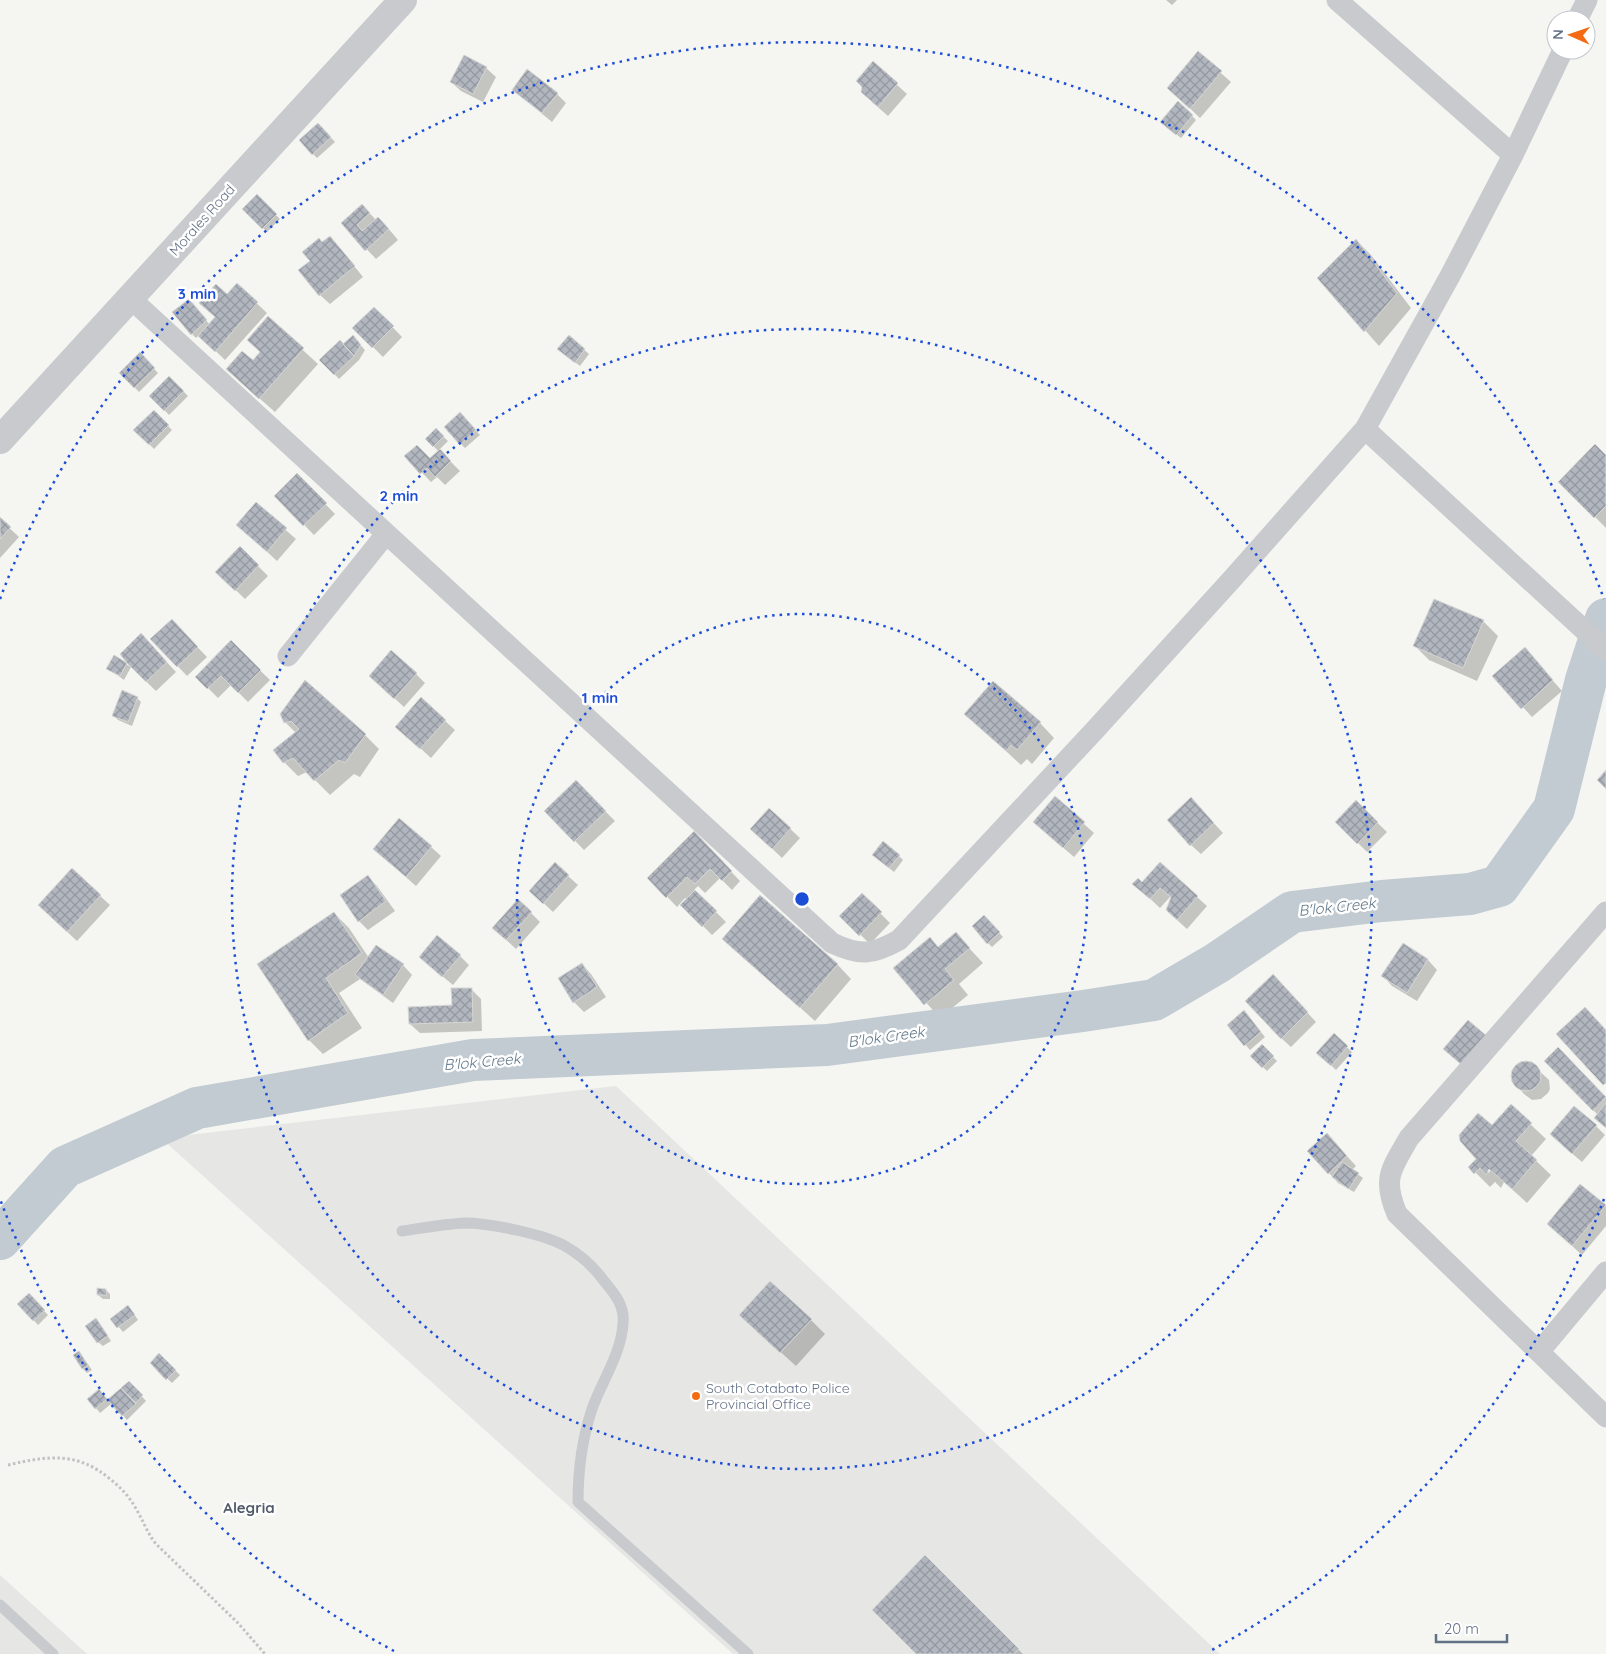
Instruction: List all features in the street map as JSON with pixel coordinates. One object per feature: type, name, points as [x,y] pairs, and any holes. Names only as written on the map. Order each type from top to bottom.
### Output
[{"type":"street","name":"Morales Road","points":[[0,440],[403,0]]},
{"type":"street","points":[[1337,0],[1513,155]]},
{"type":"street","points":[[130,298],[832,943],[848,951],[867,954],[882,949],[898,940],[1114,710],[1365,429],[1450,276],[1513,155],[1558,60]]},
{"type":"street","points":[[1365,429],[1606,650]]},
{"type":"street","points":[[288,656],[386,534]]},
{"type":"street","points":[[1606,912],[1409,1138],[1392,1166],[1388,1186],[1397,1214],[1606,1417]]},
{"type":"street","points":[[1539,1352],[1606,1272]]},
{"type":"lane","points":[[402,1231],[456,1224],[493,1224],[541,1237],[564,1245],[589,1264],[620,1300],[624,1322],[620,1345],[592,1410],[578,1476],[578,1502],[748,1654]]},
{"type":"lane","points":[[0,1605],[53,1654]]},
{"type":"path","points":[[8,1465],[40,1458],[64,1457],[81,1461],[100,1470],[121,1488],[135,1507],[149,1535],[156,1544],[238,1623],[265,1654]]},
{"type":"shaded area","name":"South Cotabato Police Provincial Office","points":[[616,1086],[1220,1654],[733,1654],[161,1138]]},
{"type":"shaded area","points":[[0,1575],[87,1654],[0,1654]]},
{"type":"building","points":[[1198,51],[1222,71],[1190,109],[1167,88]]},
{"type":"building","points":[[464,55],[487,67],[473,94],[450,82]]},
{"type":"building","points":[[873,61],[898,83],[878,107],[861,92],[862,87],[856,81]]},
{"type":"building","points":[[527,69],[558,93],[542,113],[512,90]]},
{"type":"building","points":[[1178,101],[1193,115],[1176,135],[1160,122]]},
{"type":"building","points":[[318,123],[331,137],[312,155],[299,140]]},
{"type":"building","points":[[257,194],[277,214],[262,229],[242,209]]},
{"type":"building","points":[[362,204],[370,213],[357,225],[362,231],[378,217],[389,229],[365,251],[341,223]]},
{"type":"building","points":[[330,236],[355,266],[319,296],[298,270],[310,261],[302,252],[319,238],[322,242]]},
{"type":"building","points":[[1356,239],[1397,293],[1364,332],[1317,278]]},
{"type":"building","points":[[237,283],[258,302],[215,352],[198,336],[215,317],[199,303],[216,284],[227,294]]},
{"type":"building","points":[[189,299],[207,320],[191,335],[172,312]]},
{"type":"building","points":[[374,307],[394,326],[372,348],[352,328]]},
{"type":"building","points":[[268,316],[304,348],[259,399],[226,369],[242,351],[253,360],[260,352],[247,340]]},
{"type":"building","points":[[353,335],[361,345],[354,356],[343,344]]},
{"type":"building","points":[[569,335],[585,349],[575,363],[557,349]]},
{"type":"building","points":[[340,340],[354,356],[334,375],[319,360]]},
{"type":"building","points":[[140,352],[155,368],[134,388],[119,373]]},
{"type":"building","points":[[169,376],[184,391],[164,411],[149,396]]},
{"type":"building","points":[[154,410],[169,425],[149,445],[133,430]]},
{"type":"building","points":[[460,412],[476,430],[460,445],[444,427]]},
{"type":"building","points":[[436,428],[444,436],[433,447],[425,439]]},
{"type":"building","points":[[1595,444],[1606,455],[1606,506],[1594,518],[1558,482]]},
{"type":"building","points":[[417,445],[430,458],[440,449],[451,461],[435,477],[427,468],[420,474],[404,456]]},
{"type":"building","points":[[297,473],[327,503],[303,526],[274,496]]},
{"type":"building","points":[[256,502],[287,528],[267,552],[236,525]]},
{"type":"building","points":[[0,517],[11,527],[0,539]]},
{"type":"building","points":[[240,546],[259,565],[235,591],[215,572]]},
{"type":"building","points":[[1434,599],[1484,620],[1463,668],[1413,646]]},
{"type":"building","points":[[172,619],[198,647],[177,667],[150,639]]},
{"type":"building","points":[[141,633],[167,662],[146,682],[120,654]]},
{"type":"building","points":[[231,640],[261,670],[238,693],[221,676],[207,689],[195,677]]},
{"type":"building","points":[[1525,647],[1553,680],[1521,709],[1492,676]]},
{"type":"building","points":[[391,650],[417,673],[394,699],[369,676]]},
{"type":"building","points":[[114,655],[127,663],[120,676],[106,669]]},
{"type":"building","points":[[305,680],[366,734],[345,763],[339,760],[314,781],[293,758],[283,763],[273,750],[299,729],[291,721],[284,723],[280,714]]},
{"type":"building","points":[[993,681],[1041,722],[1017,750],[1011,745],[1006,751],[964,714]]},
{"type":"building","points":[[122,690],[138,697],[128,722],[112,716]]},
{"type":"building","points":[[421,697],[446,720],[420,749],[395,727]]},
{"type":"building","points":[[1606,770],[1606,789],[1597,780]]},
{"type":"building","points":[[576,780],[606,811],[574,842],[544,811]]},
{"type":"building","points":[[1055,796],[1085,822],[1063,848],[1033,822]]},
{"type":"building","points":[[1191,797],[1214,823],[1190,846],[1167,820]]},
{"type":"building","points":[[1356,800],[1378,822],[1357,844],[1335,822]]},
{"type":"building","points":[[769,808],[791,828],[772,849],[750,829]]},
{"type":"building","points":[[399,818],[432,846],[406,877],[373,849]]},
{"type":"building","points":[[694,831],[732,871],[722,881],[710,869],[695,884],[687,877],[666,898],[647,878]]},
{"type":"building","points":[[883,841],[900,855],[889,868],[872,855]]},
{"type":"building","points":[[555,862],[569,875],[543,904],[529,891]]},
{"type":"building","points":[[1160,862],[1198,896],[1177,920],[1166,910],[1171,897],[1160,888],[1150,899],[1132,884],[1138,878],[1142,882]]},
{"type":"building","points":[[72,868],[101,895],[67,932],[38,905]]},
{"type":"building","points":[[368,875],[386,901],[358,922],[340,895]]},
{"type":"building","points":[[695,890],[717,911],[702,927],[680,905]]},
{"type":"building","points":[[862,893],[882,912],[859,936],[839,916]]},
{"type":"building","points":[[760,895],[838,964],[800,1008],[722,939]]},
{"type":"building","points":[[518,899],[532,912],[506,940],[492,928]]},
{"type":"building","points":[[334,912],[362,953],[326,978],[348,1013],[308,1041],[257,964]]},
{"type":"building","points":[[984,915],[1000,932],[987,944],[972,926]]},
{"type":"building","points":[[956,932],[970,948],[945,969],[954,980],[924,1005],[893,968],[930,937],[938,947]]},
{"type":"building","points":[[437,935],[461,955],[442,977],[419,957]]},
{"type":"building","points":[[1403,943],[1428,959],[1407,993],[1381,976]]},
{"type":"building","points":[[376,945],[404,964],[383,995],[355,975]]},
{"type":"building","points":[[582,963],[597,987],[573,1003],[558,978]]},
{"type":"building","points":[[1273,974],[1308,1012],[1281,1039],[1245,1001]]},
{"type":"building","points":[[451,988],[472,988],[473,1022],[409,1024],[408,1007],[452,1005]]},
{"type":"building","points":[[1585,1007],[1606,1030],[1606,1083],[1603,1085],[1556,1034]]},
{"type":"building","points":[[1244,1010],[1261,1032],[1244,1046],[1227,1025]]},
{"type":"building","points":[[1468,1020],[1488,1037],[1463,1066],[1443,1049]]},
{"type":"building","points":[[1334,1033],[1348,1046],[1331,1066],[1316,1053]]},
{"type":"building","points":[[1262,1044],[1274,1056],[1262,1068],[1250,1056]]},
{"type":"building","points":[[1558,1047],[1606,1097],[1593,1111],[1544,1061]]},
{"type":"building","points":[[1526,1061],[1537,1065],[1541,1076],[1537,1087],[1526,1091],[1515,1087],[1511,1076],[1515,1065]]},
{"type":"building","points":[[1606,1103],[1606,1128],[1594,1118]]},
{"type":"building","points":[[1511,1104],[1532,1123],[1516,1141],[1537,1160],[1512,1189],[1489,1169],[1486,1175],[1480,1168],[1474,1174],[1468,1167],[1476,1159],[1460,1141],[1459,1135],[1478,1113],[1492,1125]]},
{"type":"building","points":[[1574,1106],[1597,1125],[1572,1154],[1550,1134]]},
{"type":"building","points":[[1327,1133],[1347,1156],[1328,1174],[1307,1151]]},
{"type":"building","points":[[1342,1162],[1359,1173],[1349,1189],[1332,1177]]},
{"type":"building","points":[[1580,1184],[1606,1205],[1572,1246],[1547,1224]]},
{"type":"building","points":[[770,1281],[812,1319],[780,1353],[739,1315]]},
{"type":"building","points":[[97,1288],[106,1289],[107,1295],[97,1295]]},
{"type":"building","points":[[29,1293],[45,1310],[33,1321],[17,1304]]},
{"type":"building","points":[[128,1305],[135,1315],[117,1328],[110,1319]]},
{"type":"building","points":[[96,1318],[108,1336],[97,1343],[85,1326]]},
{"type":"building","points":[[79,1351],[88,1365],[82,1369],[73,1355]]},
{"type":"building","points":[[159,1353],[176,1370],[166,1380],[150,1363]]},
{"type":"building","points":[[129,1381],[143,1395],[136,1403],[121,1388]]},
{"type":"building","points":[[121,1388],[136,1404],[122,1416],[107,1400]]},
{"type":"building","points":[[99,1389],[107,1399],[95,1409],[87,1399]]},
{"type":"building","points":[[925,1555],[1019,1649],[1014,1654],[916,1654],[872,1610]]},
{"type":"waterway","name":"B'lok Creek","points":[[0,1239],[65,1167],[197,1108],[473,1060],[827,1045],[1154,1000],[1217,963],[1292,912],[1382,901],[1470,894],[1499,886],[1554,809],[1586,680],[1606,619]]},
{"type":"place","name":"South Cotabato Police Provincial Office","points":[[696,1396]]},
{"type":"district","name":"Alegria","points":[[249,1508]]}]
